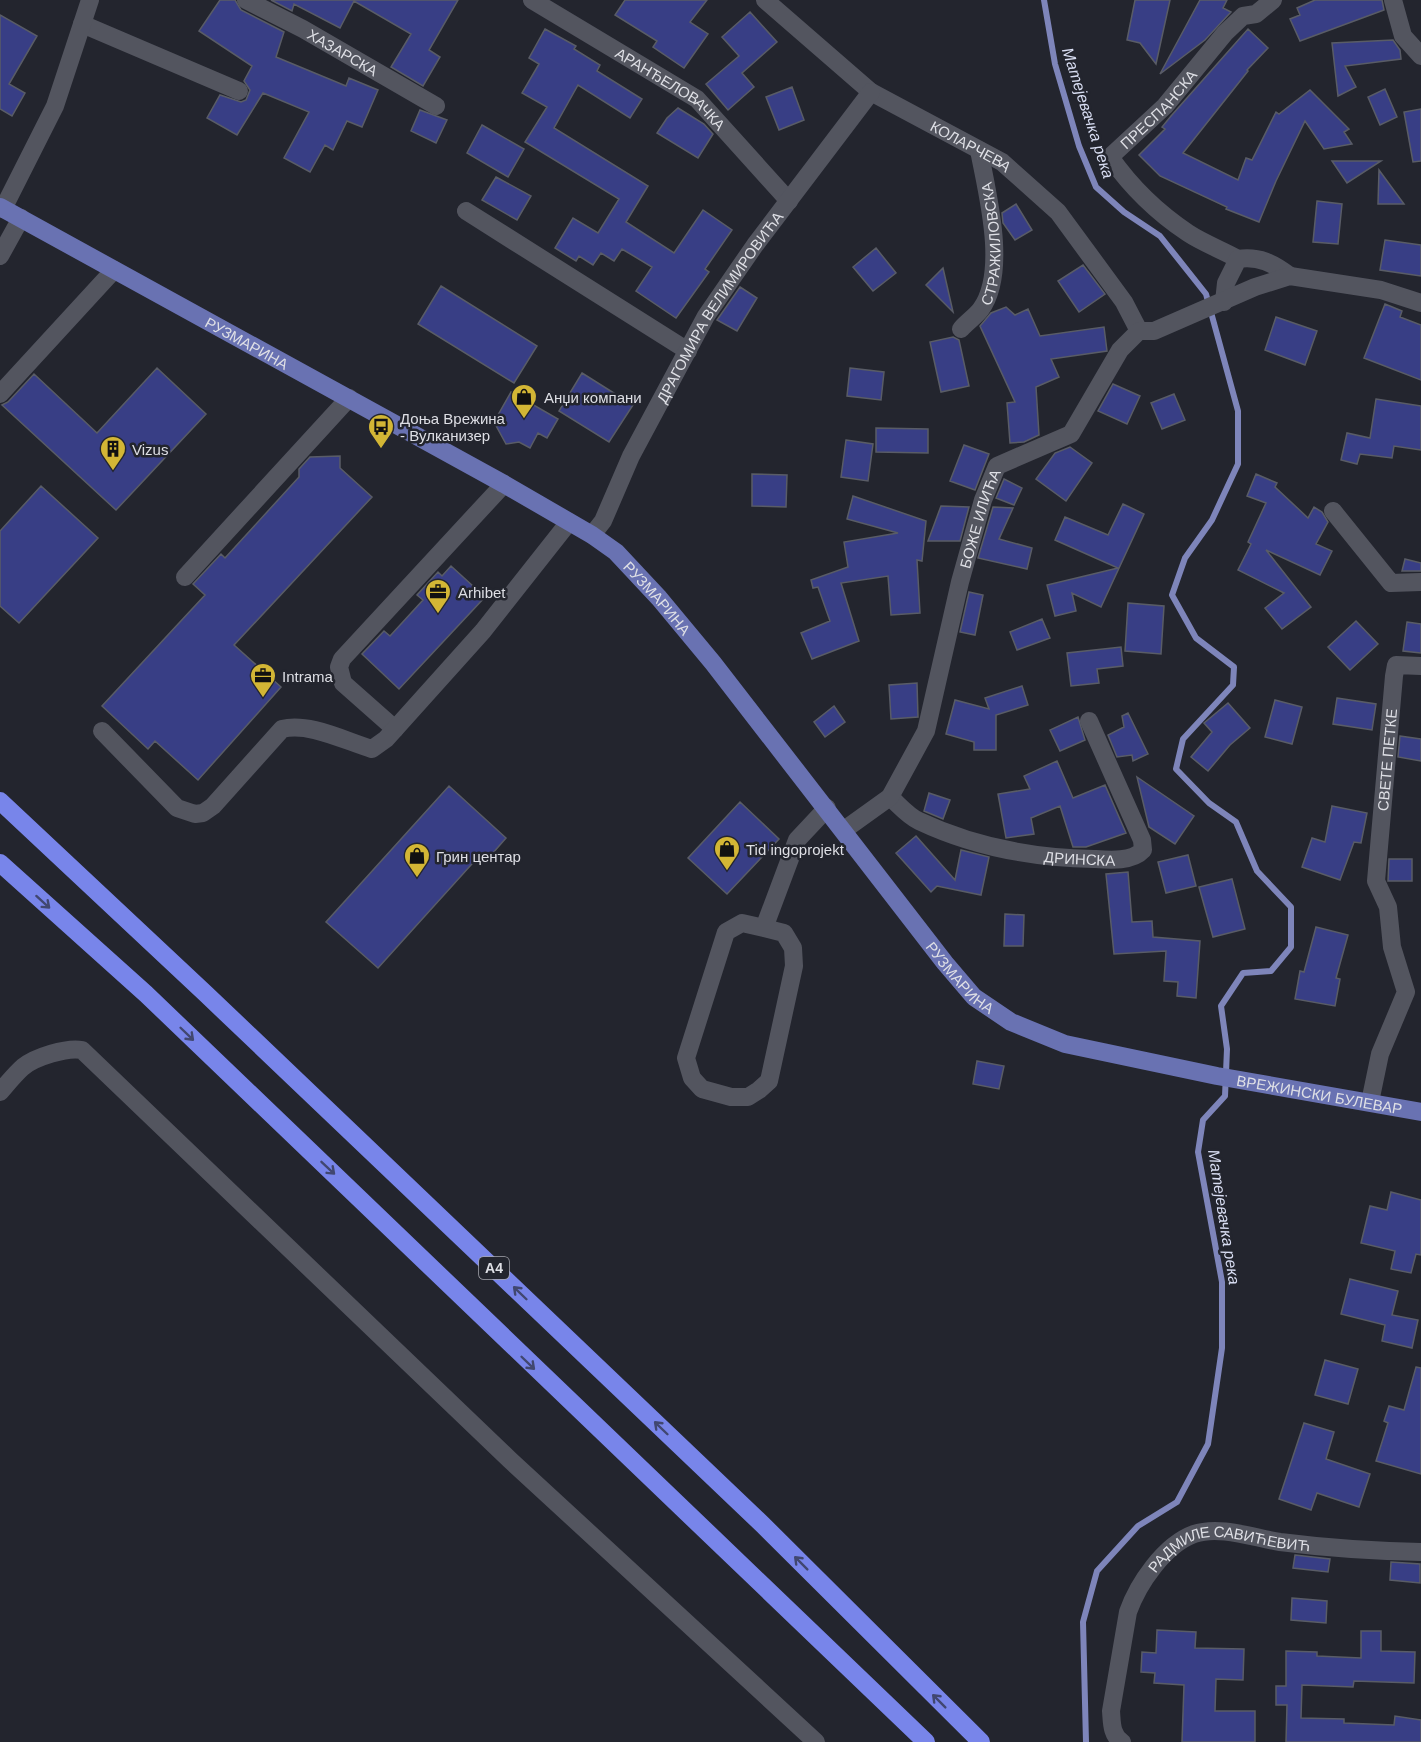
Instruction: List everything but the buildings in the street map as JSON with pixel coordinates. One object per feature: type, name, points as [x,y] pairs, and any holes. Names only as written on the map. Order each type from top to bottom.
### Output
[{"type":"highway","name":"A4","points":[[0,801],[763,1525],[981,1742]]},
{"type":"highway","points":[[0,863],[154,1002],[926,1742]]},
{"type":"main road","name":"РУЗМАРИНА","points":[[2,208],[504,484],[592,535],[616,552],[659,598],[974,997],[1011,1022],[1065,1044],[1217,1076]]},
{"type":"main road","name":"ВРЕЖИНСКИ БУЛЕВАР","points":[[1217,1076],[1421,1112]]},
{"type":"street","points":[[2,208],[55,106],[90,0]]},
{"type":"street","name":"ХАЗАРСКА","points":[[246,0],[303,29],[436,106]]},
{"type":"street","name":"АРАНЂЕЛОВАЧКА","points":[[532,0],[698,99],[789,201]]},
{"type":"street","name":"КОЛАРЧЕВА","points":[[765,0],[871,92],[1002,162],[1058,212],[1124,302],[1139,331]]},
{"type":"street","name":"ПРЕСПАНСКА","points":[[1238,259],[1189,234],[1171,220],[1131,184],[1110,157],[1165,106],[1225,33],[1243,16],[1256,14],[1273,0]]},
{"type":"street","points":[[1393,0],[1403,36],[1421,56]]},
{"type":"street","points":[[82,24],[239,91]]},
{"type":"street","name":"ДРАГОМИРА ВЕЛИМИРОВИЋА","points":[[592,535],[603,521],[631,456],[706,316],[755,245],[871,92]]},
{"type":"street","name":"СТРАЖИЛОВСКА","points":[[961,328],[981,309],[995,274],[989,207],[979,150]]},
{"type":"street","points":[[466,211],[688,351]]},
{"type":"street","points":[[0,256],[21,218]]},
{"type":"street","points":[[1224,302],[1226,283],[1238,259],[1253,257],[1274,264],[1290,276]]},
{"type":"street","points":[[0,394],[114,270]]},
{"type":"street","points":[[1139,331],[1154,331],[1256,287],[1290,276],[1381,290],[1421,303]]},
{"type":"street","name":"БОЖЕ ИЛИЋА","points":[[844,830],[890,797],[926,731],[960,582],[983,500],[997,466],[1071,434],[1114,359],[1139,331]]},
{"type":"street","points":[[185,577],[349,399]]},
{"type":"street","points":[[395,729],[344,682],[339,667],[342,659],[504,484]]},
{"type":"street","points":[[1333,511],[1391,583],[1421,582]]},
{"type":"street","points":[[102,730],[177,808],[195,814],[203,813],[213,806],[282,729],[293,726],[307,729],[372,749],[395,729],[483,631],[569,522]]},
{"type":"street","name":"СВЕТЕ ПЕТКЕ","points":[[1370,1102],[1380,1054],[1406,992],[1392,947],[1388,907],[1376,881],[1396,665],[1421,666]]},
{"type":"street","name":"ДРИНСКА","points":[[890,797],[915,819],[957,837],[1006,851],[1049,858],[1114,860],[1136,856],[1143,850],[1142,840],[1089,721]]},
{"type":"street","points":[[764,928],[797,840],[826,808]]},
{"type":"street","points":[[742,923],[764,928],[784,933],[793,948],[794,966],[769,1081],[748,1097],[731,1097],[702,1089],[692,1078],[686,1058],[726,932],[742,923]]},
{"type":"street","points":[[0,1092],[24,1066],[34,1060],[70,1050],[82,1050],[510,1460],[816,1742]]},
{"type":"street","name":"РАДМИЛЕ САВИЋЕВИЋ","points":[[1118,1741],[1111,1711],[1132,1599],[1154,1568],[1183,1540],[1195,1534],[1219,1532],[1289,1543],[1421,1552]]},
{"type":"waterway","name":"Матејевачка река","points":[[1044,0],[1055,64],[1079,146],[1096,187],[1124,212],[1160,236],[1206,294],[1238,411],[1238,464],[1212,520],[1185,558],[1172,595],[1196,638],[1234,667],[1233,685],[1183,739],[1176,769],[1209,803],[1236,822],[1257,871],[1291,907],[1291,947],[1271,971],[1243,973],[1221,1006],[1227,1049],[1225,1096],[1203,1120],[1198,1152],[1222,1282],[1222,1348],[1208,1444],[1177,1502],[1138,1526],[1097,1571],[1083,1622],[1086,1742]]},
{"type":"place","name":"Анџи компани","points":[[524,420]]},
{"type":"place","name":"Доња Врежина - Вулканизер","points":[[381,450]]},
{"type":"place","name":"Vizus","points":[[113,472]]},
{"type":"place","name":"Arhibet","points":[[438,615]]},
{"type":"place","name":"Intrama","points":[[263,699]]},
{"type":"place","name":"Tid ingoprojekt","points":[[727,872]]},
{"type":"place","name":"Грин центар","points":[[417,879]]}]
